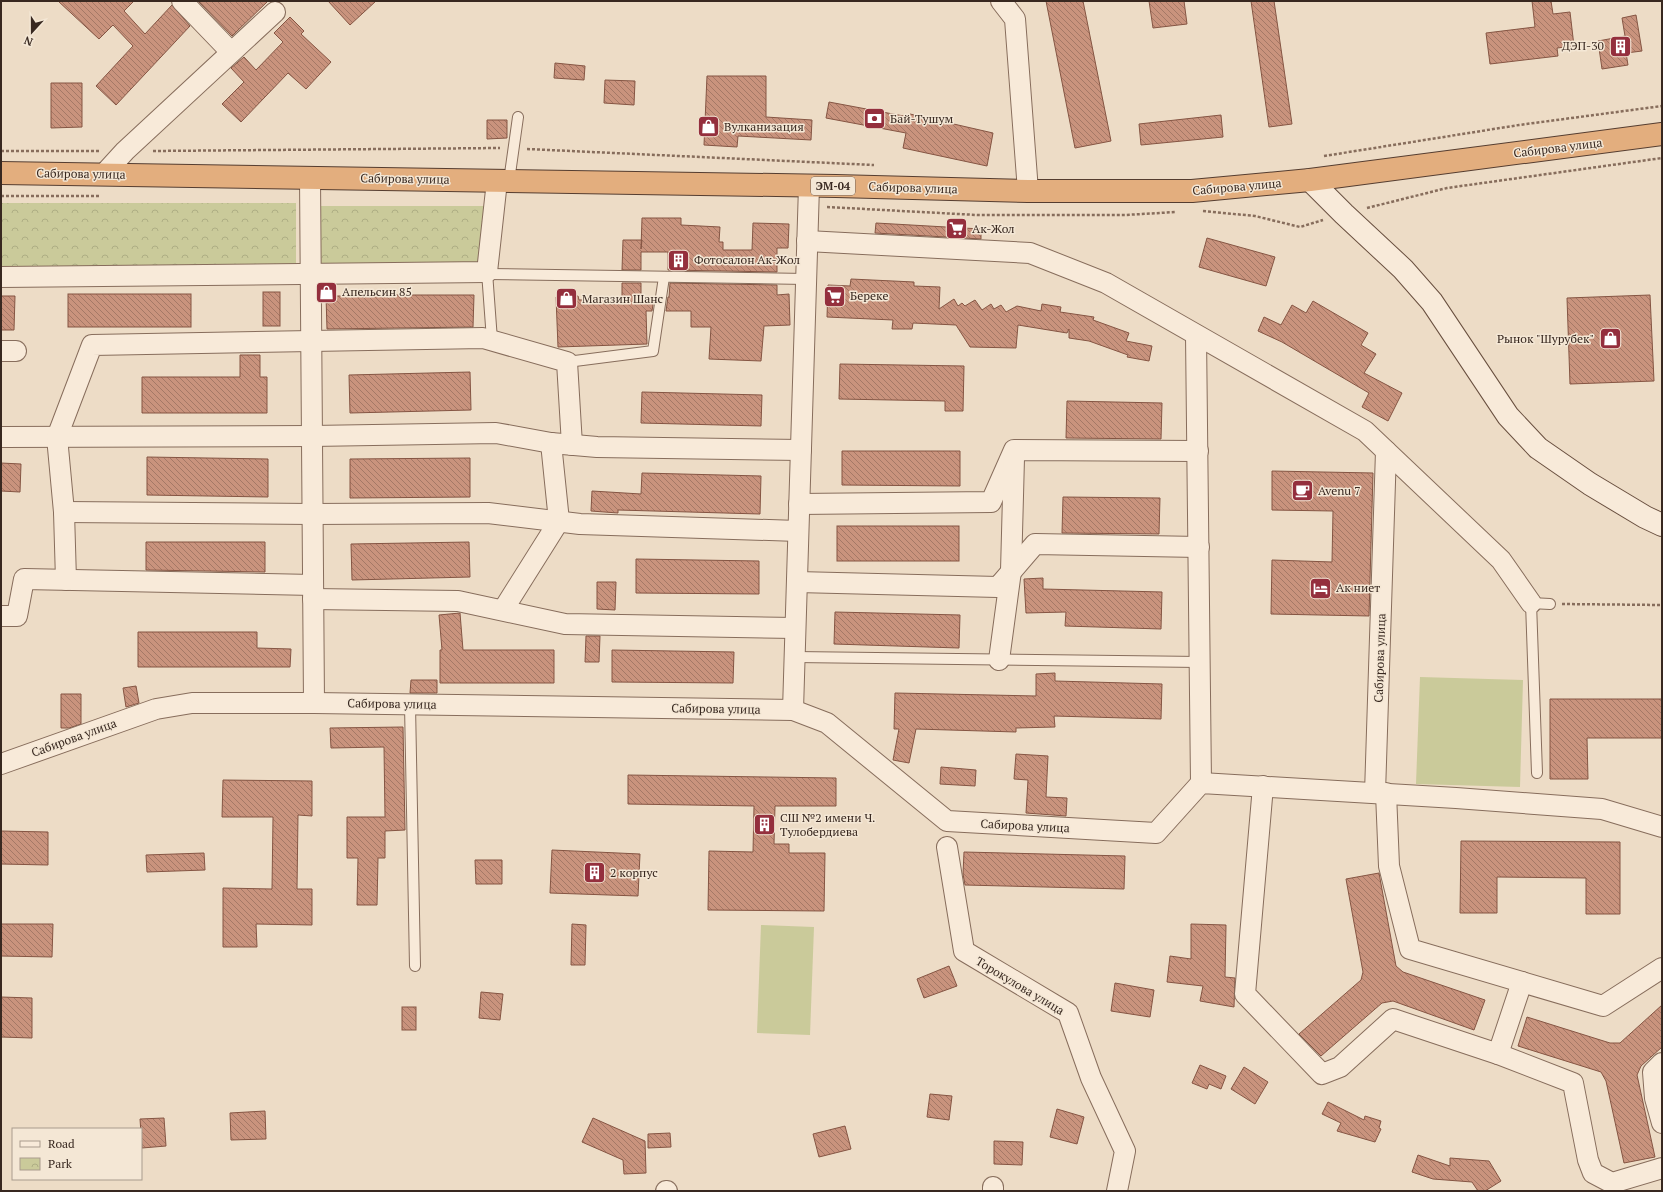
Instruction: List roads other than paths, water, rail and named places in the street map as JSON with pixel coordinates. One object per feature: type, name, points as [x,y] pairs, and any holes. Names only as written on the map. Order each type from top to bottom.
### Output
[{"type":"highway","name":"Сабирова улица","points":[[1,173],[1028,191],[1192,192],[1310,180],[1662,134]]},
{"type":"main road","points":[[1310,180],[1404,269],[1432,302],[1508,416],[1538,448],[1596,487],[1645,517],[1662,525]]},
{"type":"street","points":[[182,1],[231,52]]},
{"type":"street","points":[[1001,1],[1015,19],[1028,191]]},
{"type":"street","points":[[104,174],[125,151],[275,12]]},
{"type":"street","points":[[310,178],[314,703]]},
{"type":"street","points":[[1,277],[487,273],[503,181]]},
{"type":"street","points":[[793,710],[809,186]]},
{"type":"street","points":[[807,241],[1030,253],[1106,283],[1365,431],[1502,560],[1540,603]]},
{"type":"street","points":[[1196,335],[1201,783],[1380,793],[1602,809],[1662,827]]},
{"type":"street","points":[[66,580],[64,512],[57,437],[92,345],[483,338],[568,362],[572,445]]},
{"type":"street","points":[[1,438],[496,433],[572,445],[597,447],[801,450]]},
{"type":"street","points":[[502,610],[559,521],[551,442]]},
{"type":"street","points":[[1014,450],[1198,451]]},
{"type":"street","points":[[799,504],[990,502],[1014,450]]},
{"type":"street","points":[[999,660],[1011,571],[1014,450]]},
{"type":"street","name":"Сабирова улица","points":[[1386,451],[1380,793],[1388,866],[1410,950],[1522,982]]},
{"type":"street","points":[[64,512],[313,514],[488,513],[580,524],[798,531]]},
{"type":"street","points":[[797,582],[998,587],[1035,544],[1199,547]]},
{"type":"street","points":[[1,616],[17,616],[24,579],[313,592],[458,601],[565,624],[795,628]]},
{"type":"street","name":"Сабирова улица","points":[[1,764],[156,709],[192,703],[314,703],[793,710],[827,723],[947,821],[1156,833],[1201,783]]},
{"type":"street","points":[[1263,786],[1245,994],[1322,1074],[1340,1067],[1393,1019],[1498,1054],[1573,1083],[1588,1160],[1593,1173],[1612,1183],[1662,1168]]},
{"type":"street","name":"Торокулова улица","points":[[947,847],[964,951],[1068,1013],[1091,1078],[1125,1151],[1117,1191]]},
{"type":"street","points":[[1498,1054],[1522,982],[1603,1006],[1662,968]]},
{"type":"street","points":[[1662,1063],[1653,1072],[1656,1098],[1662,1123]]},
{"type":"lane","points":[[503,181],[514,148],[518,116]]},
{"type":"lane","points":[[492,340],[487,273],[806,279]]},
{"type":"lane","points":[[568,362],[652,351],[664,277]]},
{"type":"lane","points":[[1537,773],[1540,603]]},
{"type":"lane","points":[[795,657],[1200,662]]},
{"type":"lane","points":[[410,705],[415,966]]},
{"type":"place","name":"ДЭП-30","points":[[1620,46]]},
{"type":"place","name":"Бай-Тушум","points":[[875,119]]},
{"type":"place","name":"Вулканизация","points":[[709,127]]},
{"type":"place","name":"Ак-Жол","points":[[956,229]]},
{"type":"place","name":"Фотосалон Ак-Жол","points":[[679,260]]},
{"type":"place","name":"Апельсин 85","points":[[327,292]]},
{"type":"place","name":"Береке","points":[[834,296]]},
{"type":"place","name":"Магазин Шанс","points":[[567,299]]},
{"type":"place","name":"Рынок \"Шурубек\"","points":[[1610,339]]},
{"type":"place","name":"Avenu 7","points":[[1303,491]]},
{"type":"place","name":"Ак ниет","points":[[1321,588]]},
{"type":"place","name":"СШ №2 имени Ч. Тулобердиева","points":[[764,825]]},
{"type":"place","name":"2 корпус","points":[[595,873]]}]
